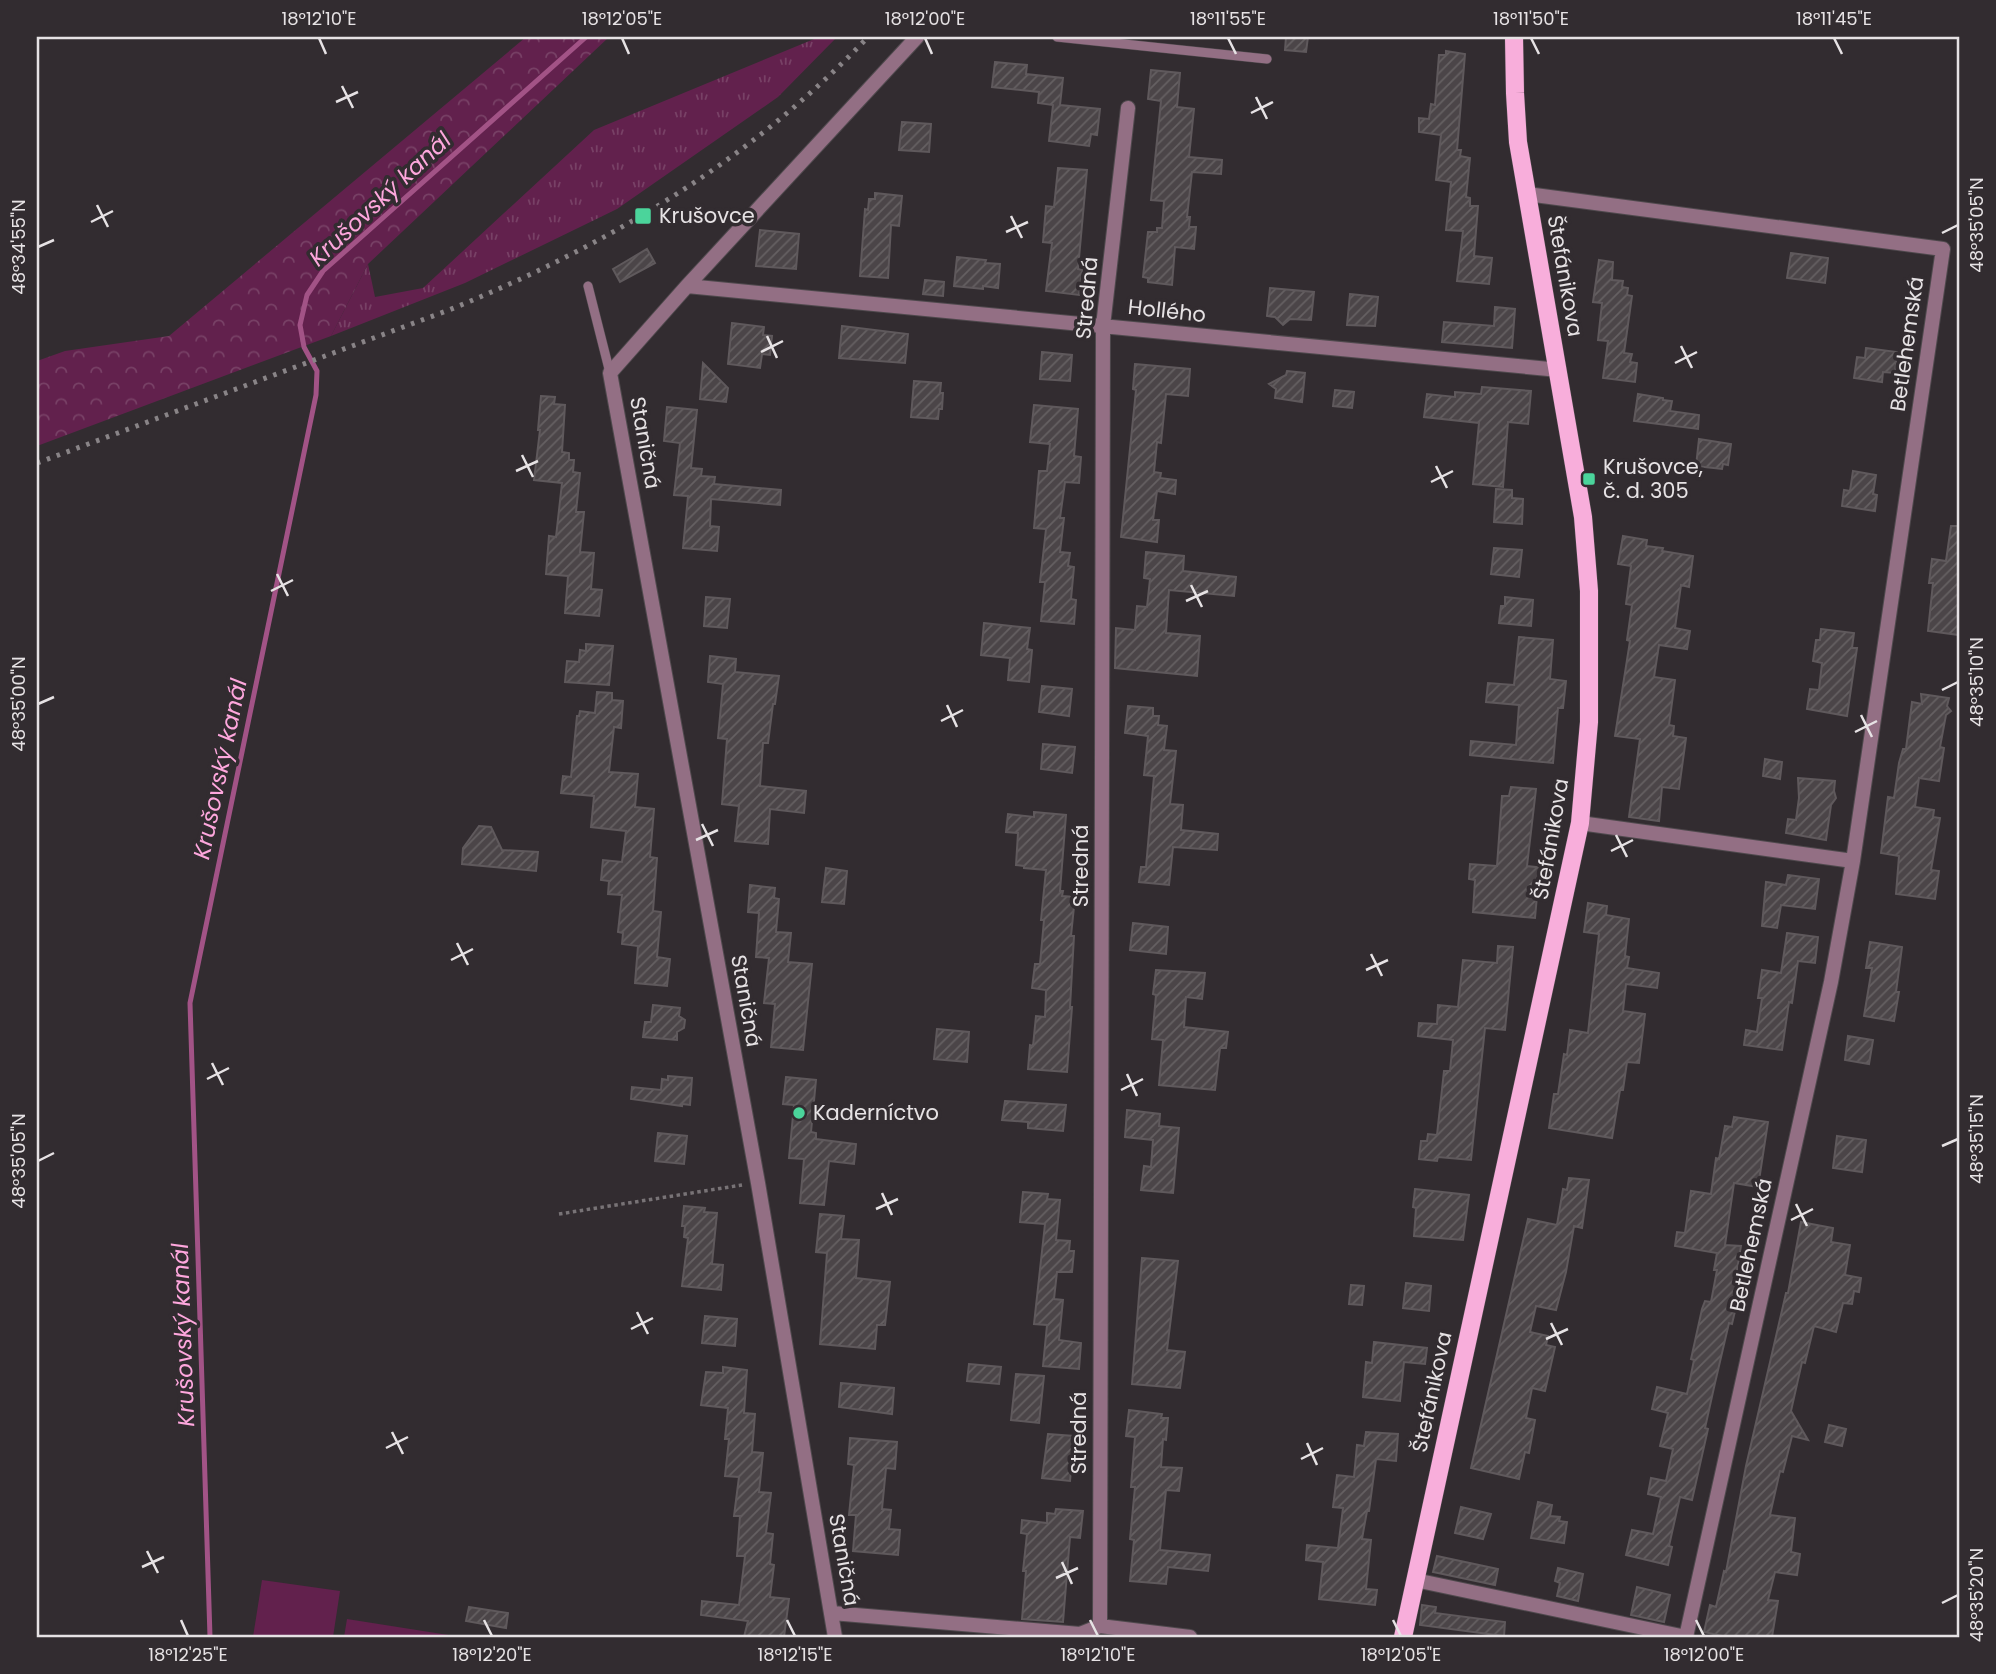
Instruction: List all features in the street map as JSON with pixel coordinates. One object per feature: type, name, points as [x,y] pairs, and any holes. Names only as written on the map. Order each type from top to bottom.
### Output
[{"type":"main road","name":"Štefánikova","points":[[1403,1637],[1580,823],[1589,722],[1589,591],[1583,517],[1517,129],[1514,37]]},
{"type":"street","points":[[611,373],[687,286],[917,37]]},
{"type":"street","name":"Stredná","points":[[1100,1626],[1103,326],[1128,108]]},
{"type":"street","name":"Betlehemská","points":[[1415,1580],[1686,1637],[1831,982],[1853,861],[1943,249],[1527,194]]},
{"type":"street","name":"Hollého","points":[[687,286],[1559,370]]},
{"type":"street","name":"Staničná","points":[[611,373],[758,1183],[835,1637]]},
{"type":"street","points":[[1580,823],[1853,861]]},
{"type":"street","points":[[832,1613],[1080,1634],[1100,1626],[1190,1637]]},
{"type":"lane","points":[[1057,37],[1267,59]]},
{"type":"lane","points":[[588,286],[611,373]]},
{"type":"path","points":[[559,1214],[758,1183]]},
{"type":"green space","points":[[526,37],[609,37],[368,264],[331,336],[37,446],[37,361],[65,351],[169,336]]},
{"type":"green space","points":[[819,37],[837,37],[778,97],[617,209],[465,283],[331,336],[368,264],[375,297],[423,288],[594,130]]},
{"type":"green space","points":[[262,1580],[340,1591],[333,1637],[253,1637]]},
{"type":"green space","points":[[347,1619],[461,1637],[344,1637]]},
{"type":"building","points":[[1286,37],[1308,37],[1306,52],[1285,50]]},
{"type":"building","points":[[1446,51],[1465,54],[1457,150],[1461,150],[1460,156],[1470,158],[1466,197],[1470,198],[1470,206],[1478,206],[1474,256],[1492,258],[1489,284],[1457,281],[1463,231],[1446,230],[1451,182],[1436,180],[1441,135],[1419,132],[1419,118],[1429,119],[1431,104],[1435,105],[1439,55],[1446,55]]},
{"type":"building","points":[[995,62],[1027,65],[1026,74],[1063,78],[1060,105],[1100,109],[1097,135],[1091,134],[1089,146],[1049,141],[1053,105],[1038,103],[1039,92],[992,87]]},
{"type":"building","points":[[1151,70],[1180,73],[1177,107],[1194,109],[1189,157],[1222,160],[1221,174],[1192,172],[1187,217],[1190,217],[1189,227],[1196,227],[1194,249],[1175,247],[1172,285],[1148,282],[1148,278],[1143,277],[1148,232],[1157,232],[1157,228],[1162,228],[1164,201],[1151,200],[1161,101],[1148,99]]},
{"type":"building","points":[[902,122],[931,124],[929,152],[899,150]]},
{"type":"building","points":[[1058,168],[1087,170],[1078,269],[1082,270],[1079,295],[1046,291],[1052,243],[1043,242],[1046,206],[1054,207]]},
{"type":"building","points":[[875,193],[902,196],[899,226],[891,225],[888,278],[860,276],[865,209],[868,210],[869,199],[875,199]]},
{"type":"building","points":[[760,230],[799,234],[796,269],[756,266]]},
{"type":"building","points":[[647,249],[655,263],[620,282],[613,269]]},
{"type":"building","points":[[1791,253],[1828,258],[1825,283],[1787,278]]},
{"type":"building","points":[[957,257],[1000,264],[998,288],[954,286]]},
{"type":"building","points":[[1599,260],[1613,262],[1612,280],[1623,281],[1622,287],[1628,288],[1627,295],[1632,296],[1624,353],[1632,354],[1630,362],[1637,363],[1635,382],[1603,378],[1608,341],[1598,340],[1602,303],[1593,302]]},
{"type":"building","points":[[925,280],[944,282],[943,296],[923,294]]},
{"type":"building","points":[[1270,288],[1314,292],[1311,320],[1290,319],[1283,325],[1275,317],[1267,316]]},
{"type":"building","points":[[1350,294],[1378,297],[1375,326],[1347,325]]},
{"type":"building","points":[[1495,307],[1515,309],[1512,348],[1442,342],[1444,322],[1494,326]]},
{"type":"building","points":[[732,323],[764,327],[763,335],[772,336],[770,355],[762,354],[760,368],[728,364]]},
{"type":"building","points":[[842,326],[908,334],[905,363],[839,358]]},
{"type":"building","points":[[1866,348],[1897,352],[1895,373],[1883,372],[1882,382],[1854,378],[1857,357],[1865,358]]},
{"type":"building","points":[[1042,352],[1072,355],[1070,381],[1040,379]]},
{"type":"building","points":[[703,363],[728,388],[726,402],[700,399]]},
{"type":"building","points":[[1135,364],[1190,369],[1188,396],[1166,394],[1161,443],[1157,442],[1154,472],[1161,473],[1160,478],[1176,480],[1175,494],[1157,491],[1153,520],[1159,520],[1157,542],[1121,537],[1136,390],[1133,389]]},
{"type":"building","points":[[1287,371],[1305,373],[1302,402],[1275,398],[1276,389],[1269,384],[1286,375]]},
{"type":"building","points":[[914,381],[941,383],[942,409],[939,409],[938,419],[911,417]]},
{"type":"building","points":[[1482,387],[1531,391],[1528,424],[1508,422],[1503,487],[1473,484],[1479,423],[1424,417],[1427,394],[1455,397],[1455,392],[1481,394]]},
{"type":"building","points":[[1335,390],[1354,392],[1352,408],[1333,406]]},
{"type":"building","points":[[1638,394],[1672,401],[1670,411],[1699,415],[1698,429],[1634,421]]},
{"type":"building","points":[[541,396],[555,397],[554,404],[565,405],[562,452],[569,453],[569,460],[574,460],[573,472],[580,473],[576,512],[584,512],[580,552],[594,553],[591,589],[602,590],[599,616],[565,613],[568,576],[546,574],[549,536],[556,537],[562,483],[534,480]]},
{"type":"building","points":[[1034,405],[1078,409],[1074,456],[1081,457],[1079,483],[1065,482],[1060,518],[1064,518],[1060,552],[1070,553],[1068,566],[1074,567],[1071,599],[1076,600],[1074,624],[1041,621],[1045,582],[1040,582],[1046,529],[1034,528],[1039,471],[1047,471],[1050,444],[1030,442]]},
{"type":"building","points":[[667,407],[697,410],[691,468],[702,469],[701,476],[715,477],[714,484],[781,490],[780,505],[711,499],[710,526],[719,527],[717,551],[683,548],[688,496],[674,495],[680,443],[664,441]]},
{"type":"building","points":[[1699,439],[1731,444],[1728,465],[1723,464],[1722,469],[1696,466]]},
{"type":"building","points":[[1853,471],[1876,475],[1873,494],[1877,495],[1875,511],[1842,506],[1844,490],[1850,491]]},
{"type":"building","points":[[1496,489],[1512,490],[1512,498],[1523,499],[1522,524],[1494,522]]},
{"type":"building","points":[[1951,526],[1959,526],[1959,635],[1928,631],[1933,583],[1929,583],[1932,559],[1946,561]]},
{"type":"building","points":[[1623,536],[1647,540],[1646,546],[1663,548],[1662,551],[1693,556],[1689,587],[1681,585],[1675,628],[1690,631],[1687,649],[1659,645],[1654,677],[1675,680],[1669,725],[1674,726],[1673,736],[1686,738],[1679,789],[1662,787],[1659,821],[1629,817],[1640,739],[1615,736],[1630,641],[1627,640],[1632,605],[1626,604],[1631,566],[1618,564]]},
{"type":"building","points":[[1494,548],[1522,550],[1519,577],[1491,574]]},
{"type":"building","points":[[1146,552],[1184,556],[1183,571],[1236,577],[1234,596],[1169,590],[1166,633],[1200,636],[1197,676],[1115,668],[1116,628],[1135,630],[1137,606],[1147,607],[1150,579],[1144,578]]},
{"type":"building","points":[[706,597],[730,599],[727,628],[704,626]]},
{"type":"building","points":[[1505,597],[1533,600],[1531,626],[1499,623]]},
{"type":"building","points":[[984,623],[1030,628],[1027,649],[1032,650],[1029,682],[1008,680],[1010,658],[981,655]]},
{"type":"building","points":[[1821,629],[1854,633],[1852,648],[1857,648],[1847,716],[1807,709],[1810,689],[1819,690],[1822,663],[1813,661],[1816,640],[1820,640]]},
{"type":"building","points":[[1519,637],[1553,640],[1550,679],[1566,681],[1563,708],[1558,708],[1553,763],[1470,755],[1471,741],[1516,745],[1519,705],[1486,702],[1488,683],[1514,685]]},
{"type":"building","points":[[586,644],[613,646],[609,685],[565,682],[567,661],[579,662],[580,650],[586,651]]},
{"type":"building","points":[[710,656],[736,659],[735,672],[779,676],[768,743],[763,743],[760,786],[806,791],[804,813],[770,809],[768,844],[735,841],[739,806],[722,804],[727,739],[718,738],[723,684],[708,682]]},
{"type":"building","points":[[1042,686],[1072,689],[1069,716],[1039,712]]},
{"type":"building","points":[[597,692],[612,693],[612,700],[623,701],[621,728],[614,727],[609,772],[638,774],[635,807],[654,809],[650,857],[657,858],[653,911],[661,912],[657,957],[670,959],[667,986],[635,983],[638,946],[622,944],[623,933],[618,932],[622,895],[608,894],[609,881],[601,880],[603,860],[622,862],[626,831],[591,827],[594,796],[561,793],[563,776],[571,777],[577,716],[580,711],[595,713]]},
{"type":"building","points":[[1921,694],[1949,698],[1947,706],[1951,711],[1946,715],[1940,747],[1944,748],[1939,781],[1919,778],[1915,807],[1934,810],[1933,817],[1940,818],[1931,870],[1939,871],[1935,899],[1896,894],[1899,856],[1881,853],[1888,797],[1894,798],[1899,763],[1903,749],[1906,749],[1912,702],[1922,704]]},
{"type":"building","points":[[1128,706],[1153,708],[1153,716],[1159,716],[1158,725],[1167,726],[1164,750],[1176,751],[1170,804],[1183,805],[1181,830],[1218,834],[1217,850],[1173,847],[1169,885],[1139,882],[1141,867],[1146,867],[1154,776],[1144,775],[1148,736],[1125,733]]},
{"type":"building","points":[[1043,744],[1075,747],[1072,773],[1041,769]]},
{"type":"building","points":[[1765,759],[1782,762],[1780,779],[1763,776]]},
{"type":"building","points":[[1798,778],[1835,781],[1836,798],[1831,805],[1826,840],[1786,833],[1788,819],[1796,820]]},
{"type":"building","points":[[1511,787],[1536,789],[1527,866],[1544,868],[1542,886],[1538,885],[1535,918],[1473,912],[1475,880],[1469,879],[1470,864],[1497,866],[1502,796],[1509,796]]},
{"type":"building","points":[[1034,812],[1066,815],[1060,891],[1063,891],[1062,896],[1075,897],[1071,936],[1074,936],[1072,1007],[1067,1072],[1028,1069],[1036,1016],[1045,1017],[1046,990],[1032,988],[1035,964],[1040,964],[1046,870],[1016,865],[1018,833],[1006,832],[1008,814],[1034,817]]},
{"type":"building","points":[[479,826],[491,827],[502,850],[538,852],[536,871],[462,864],[463,848]]},
{"type":"building","points":[[826,868],[847,871],[844,904],[822,902]]},
{"type":"building","points":[[1788,875],[1819,879],[1815,909],[1781,905],[1777,928],[1762,926],[1766,882],[1786,885]]},
{"type":"building","points":[[750,885],[775,888],[774,898],[779,899],[776,932],[791,933],[788,962],[812,964],[803,1050],[771,1047],[775,1004],[764,1003],[769,958],[756,957],[759,913],[748,912]]},
{"type":"building","points":[[1588,903],[1607,906],[1606,915],[1629,919],[1625,956],[1629,957],[1627,968],[1659,973],[1657,988],[1626,984],[1623,1011],[1645,1014],[1639,1063],[1627,1062],[1612,1138],[1549,1128],[1554,1094],[1558,1094],[1564,1054],[1567,1055],[1570,1030],[1588,1033],[1599,934],[1584,932]]},
{"type":"building","points":[[1133,923],[1168,927],[1166,954],[1130,950]]},
{"type":"building","points":[[1787,933],[1818,937],[1815,963],[1798,961],[1782,1050],[1744,1045],[1746,1030],[1757,1032],[1762,998],[1758,998],[1762,970],[1781,973]]},
{"type":"building","points":[[1870,942],[1902,947],[1894,1021],[1864,1016],[1872,968],[1866,968]]},
{"type":"building","points":[[1498,946],[1513,947],[1505,1030],[1485,1028],[1471,1160],[1438,1157],[1437,1161],[1419,1159],[1421,1141],[1427,1141],[1428,1134],[1437,1135],[1444,1071],[1450,1071],[1453,1040],[1418,1036],[1419,1023],[1437,1024],[1438,1005],[1458,1007],[1463,960],[1497,963]]},
{"type":"building","points":[[1156,970],[1205,973],[1202,999],[1186,997],[1184,1027],[1228,1032],[1226,1048],[1220,1048],[1215,1090],[1159,1085],[1163,1040],[1152,1039]]},
{"type":"building","points":[[653,1005],[680,1008],[679,1016],[685,1020],[684,1028],[677,1032],[677,1040],[643,1037],[645,1022],[651,1022]]},
{"type":"building","points":[[937,1029],[969,1032],[967,1062],[934,1059]]},
{"type":"building","points":[[1848,1036],[1873,1040],[1869,1064],[1845,1060]]},
{"type":"building","points":[[668,1076],[692,1078],[690,1105],[631,1099],[632,1087],[661,1090],[662,1079],[668,1080]]},
{"type":"building","points":[[786,1077],[816,1080],[811,1132],[816,1133],[816,1139],[856,1144],[854,1164],[829,1161],[824,1205],[800,1203],[804,1159],[789,1158],[794,1105],[783,1104]]},
{"type":"building","points":[[1005,1101],[1066,1105],[1063,1131],[1028,1128],[1028,1122],[1002,1120]]},
{"type":"building","points":[[1127,1110],[1160,1114],[1159,1126],[1179,1128],[1173,1193],[1141,1190],[1144,1166],[1151,1167],[1153,1140],[1125,1137]]},
{"type":"building","points":[[1734,1117],[1768,1122],[1758,1187],[1734,1183],[1725,1245],[1741,1246],[1736,1276],[1743,1277],[1715,1383],[1692,1500],[1680,1497],[1669,1546],[1672,1547],[1668,1565],[1626,1555],[1632,1530],[1653,1534],[1661,1497],[1648,1494],[1651,1478],[1666,1481],[1673,1449],[1660,1446],[1668,1413],[1652,1409],[1657,1387],[1687,1394],[1694,1360],[1691,1359],[1702,1309],[1705,1301],[1711,1302],[1717,1270],[1714,1270],[1717,1253],[1675,1246],[1677,1232],[1685,1233],[1691,1191],[1711,1194],[1716,1158],[1719,1159],[1725,1126],[1732,1127]]},
{"type":"building","points":[[658,1133],[687,1136],[684,1164],[655,1161]]},
{"type":"building","points":[[1837,1136],[1866,1140],[1862,1172],[1833,1168]]},
{"type":"building","points":[[1569,1178],[1589,1180],[1582,1228],[1574,1226],[1556,1310],[1536,1306],[1530,1332],[1548,1336],[1546,1345],[1555,1347],[1545,1391],[1532,1388],[1526,1418],[1535,1420],[1529,1453],[1525,1452],[1519,1479],[1471,1468],[1528,1219],[1557,1225],[1563,1189],[1567,1190]]},
{"type":"building","points":[[1415,1189],[1469,1195],[1463,1240],[1414,1236]]},
{"type":"building","points":[[1023,1192],[1048,1194],[1047,1199],[1060,1200],[1056,1240],[1070,1241],[1069,1251],[1074,1251],[1072,1272],[1057,1272],[1054,1299],[1063,1300],[1059,1340],[1081,1343],[1079,1369],[1043,1366],[1047,1325],[1034,1324],[1045,1224],[1020,1222]]},
{"type":"building","points":[[684,1206],[705,1208],[704,1212],[717,1213],[712,1264],[723,1265],[721,1290],[682,1286],[688,1238],[684,1237],[685,1226],[682,1226]]},
{"type":"building","points":[[820,1214],[844,1216],[841,1239],[859,1240],[856,1278],[890,1282],[885,1325],[877,1325],[875,1349],[820,1344],[827,1253],[816,1252]]},
{"type":"building","points":[[1801,1222],[1833,1228],[1831,1242],[1850,1245],[1845,1275],[1861,1278],[1859,1292],[1854,1291],[1852,1304],[1843,1303],[1836,1332],[1814,1326],[1805,1363],[1802,1362],[1791,1411],[1808,1440],[1792,1436],[1783,1472],[1780,1471],[1770,1515],[1795,1518],[1791,1552],[1800,1554],[1797,1575],[1775,1572],[1768,1600],[1778,1601],[1772,1637],[1727,1637],[1704,1632],[1710,1605],[1716,1607],[1724,1571],[1726,1572],[1746,1466],[1788,1293]]},
{"type":"building","points":[[1142,1258],[1178,1261],[1167,1350],[1185,1352],[1180,1388],[1132,1384]]},
{"type":"building","points":[[1406,1283],[1431,1286],[1429,1311],[1403,1308]]},
{"type":"building","points":[[1351,1285],[1364,1286],[1362,1305],[1349,1304]]},
{"type":"building","points":[[705,1316],[737,1319],[735,1346],[702,1343]]},
{"type":"building","points":[[1374,1342],[1427,1348],[1425,1364],[1404,1362],[1400,1401],[1363,1397],[1366,1362],[1372,1363]]},
{"type":"building","points":[[969,1364],[1001,1367],[999,1384],[967,1381]]},
{"type":"building","points":[[723,1367],[747,1370],[744,1413],[755,1414],[752,1452],[763,1453],[759,1492],[771,1493],[766,1533],[773,1534],[770,1564],[774,1565],[770,1597],[789,1599],[784,1637],[744,1637],[748,1621],[701,1615],[702,1601],[739,1605],[745,1556],[737,1556],[740,1516],[734,1516],[739,1477],[725,1476],[729,1439],[725,1439],[728,1408],[701,1405],[706,1372],[723,1373]]},
{"type":"building","points":[[1016,1374],[1044,1376],[1039,1423],[1011,1420]]},
{"type":"building","points":[[841,1383],[894,1388],[892,1414],[839,1407]]},
{"type":"building","points":[[1129,1410],[1162,1414],[1161,1418],[1168,1418],[1161,1467],[1182,1468],[1179,1491],[1166,1490],[1160,1550],[1210,1555],[1208,1571],[1168,1567],[1166,1584],[1130,1581],[1134,1540],[1130,1539],[1135,1487],[1131,1487],[1135,1437],[1126,1436]]},
{"type":"building","points":[[1829,1425],[1846,1429],[1842,1446],[1825,1442]]},
{"type":"building","points":[[1366,1432],[1398,1434],[1396,1461],[1376,1459],[1362,1539],[1371,1540],[1366,1589],[1377,1590],[1375,1605],[1319,1599],[1323,1562],[1306,1560],[1307,1545],[1338,1548],[1343,1508],[1333,1507],[1337,1475],[1354,1477],[1357,1445],[1364,1446]]},
{"type":"building","points":[[1048,1434],[1074,1436],[1070,1481],[1042,1478]]},
{"type":"building","points":[[850,1438],[897,1442],[895,1469],[886,1468],[882,1509],[891,1510],[889,1529],[900,1530],[898,1555],[853,1551],[856,1515],[849,1515],[854,1465],[848,1464]]},
{"type":"building","points":[[1538,1502],[1552,1505],[1550,1516],[1560,1517],[1559,1521],[1567,1522],[1564,1543],[1531,1538]]},
{"type":"building","points":[[1461,1507],[1491,1514],[1483,1539],[1455,1533]]},
{"type":"building","points":[[1056,1509],[1083,1511],[1080,1538],[1070,1537],[1063,1622],[1022,1619],[1027,1534],[1021,1533],[1022,1520],[1047,1523],[1047,1513],[1055,1514]]},
{"type":"building","points":[[1437,1556],[1498,1569],[1495,1585],[1433,1572]]},
{"type":"building","points":[[1558,1568],[1583,1574],[1578,1601],[1557,1596],[1560,1583],[1555,1581]]},
{"type":"building","points":[[1637,1587],[1670,1595],[1664,1622],[1631,1615]]},
{"type":"building","points":[[1422,1605],[1436,1607],[1435,1613],[1505,1622],[1504,1636],[1420,1625]]},
{"type":"building","points":[[469,1607],[508,1613],[506,1628],[466,1621]]},
{"type":"waterway","name":"Krušovský kanál","points":[[210,1637],[190,1003],[316,395],[317,371],[304,347],[300,325],[307,295],[323,271],[586,37]]},
{"type":"railway","points":[[37,463],[449,310],[565,258],[674,196],[725,161],[775,123],[868,37]]},
{"type":"place","name":"Krušovce","points":[[643,216]]},
{"type":"place","name":"Krušovce, č. d. 305","points":[[1589,479]]},
{"type":"place","name":"Kaderníctvo","points":[[799,1113]]}]
